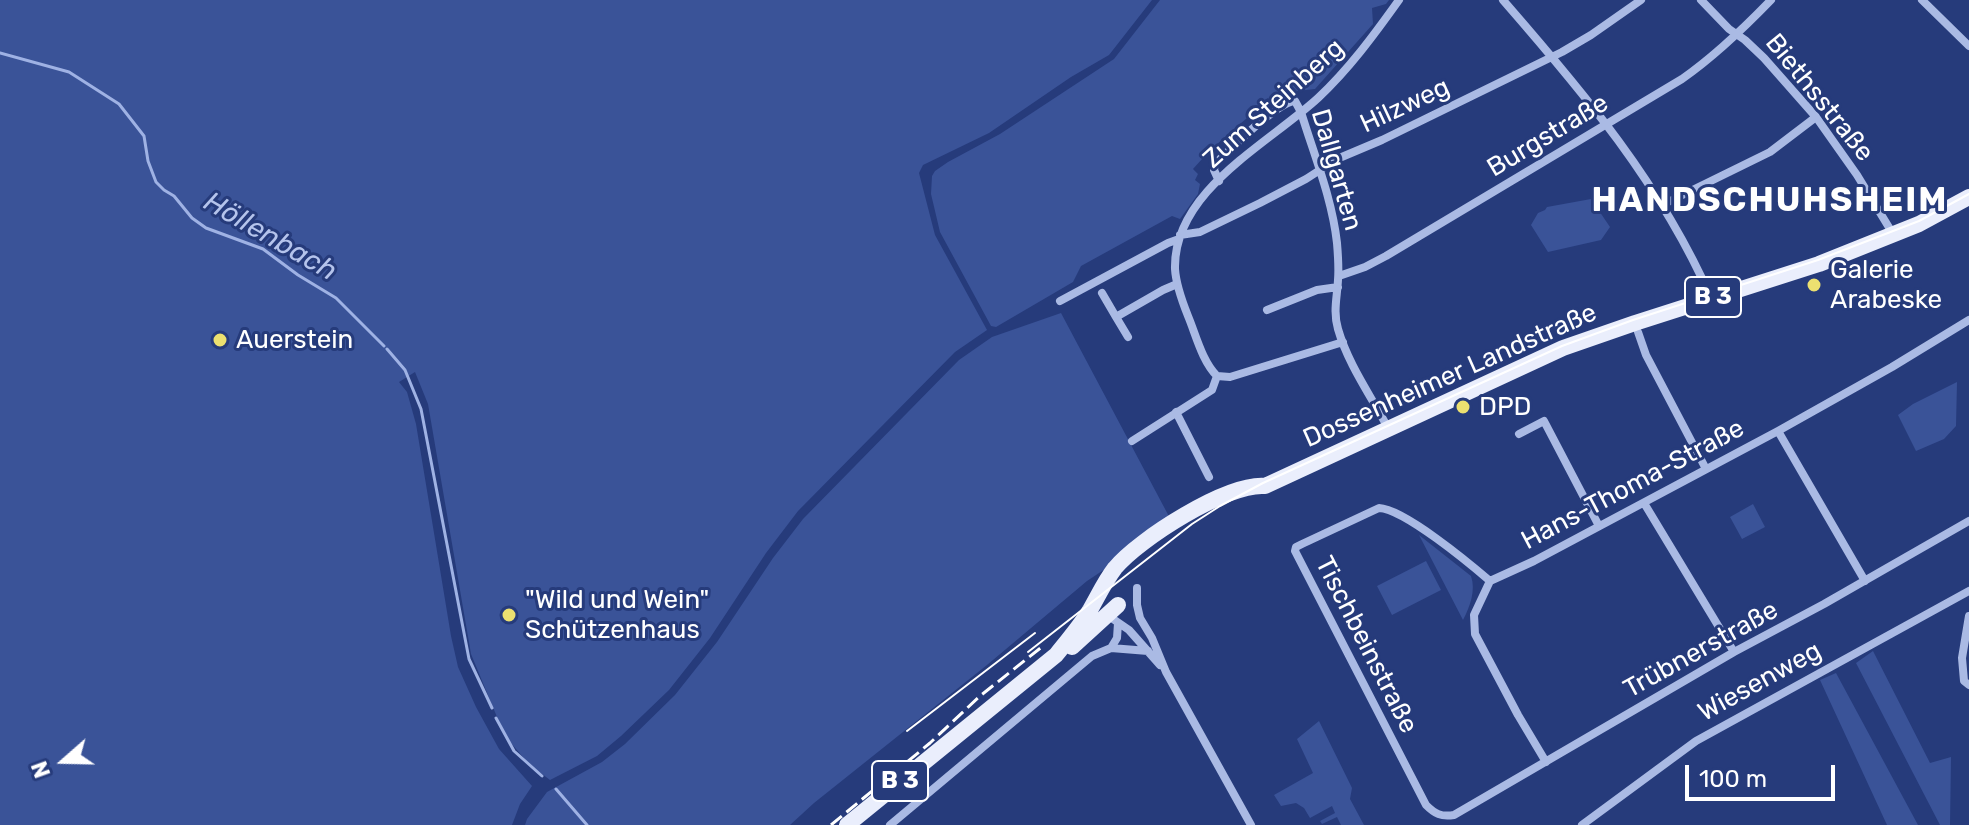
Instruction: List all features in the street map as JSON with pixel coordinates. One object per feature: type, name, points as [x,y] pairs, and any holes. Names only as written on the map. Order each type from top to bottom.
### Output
[{"type":"main road","name":"Dossenheimer Landstraße","points":[[1056,655],[1083,620],[1116,567],[1138,546],[1197,508],[1244,488],[1265,486],[1563,348],[1819,264],[1929,219],[1969,197]]},
{"type":"main road","name":"Dossenheimer Landstraße","points":[[847,825],[1056,655],[1076,645],[1118,611],[1110,590],[1132,561],[1138,546]]},
{"type":"street","name":"Zum Steinberg","points":[[1217,376],[1207,361],[1177,284],[1176,259],[1180,237],[1192,212],[1209,190],[1249,151],[1324,92],[1358,55],[1399,0]]},
{"type":"street","points":[[1503,0],[1608,124],[1633,159],[1694,262],[1711,298]]},
{"type":"street","name":"Hilzweg","points":[[1180,237],[1209,228],[1337,159],[1573,47],[1641,0]]},
{"type":"street","name":"Biethsstraße","points":[[1701,0],[1764,58],[1816,117],[1893,234]]},
{"type":"street","name":"Burgstraße","points":[[1339,276],[1386,256],[1682,79],[1737,35],[1771,0]]},
{"type":"street","points":[[1922,0],[1969,46]]},
{"type":"street","name":"Dallgarten","points":[[1219,181],[1215,164],[1285,103],[1293,101],[1301,112],[1335,227],[1339,276]]},
{"type":"street","points":[[1662,205],[1770,152],[1816,117]]},
{"type":"street","points":[[1060,301],[1180,237]]},
{"type":"street","points":[[1339,276],[1335,311],[1337,326],[1388,428]]},
{"type":"street","points":[[1116,317],[1177,284]]},
{"type":"street","points":[[1267,310],[1317,290],[1338,287]]},
{"type":"street","points":[[1102,293],[1128,337]]},
{"type":"street","name":"Hans-Thoma-Straße","points":[[1490,581],[1534,561],[1778,431],[1969,320]]},
{"type":"street","points":[[1638,332],[1646,355],[1706,469]]},
{"type":"street","points":[[1132,441],[1212,390],[1217,376],[1230,377],[1343,342]]},
{"type":"street","points":[[1176,412],[1209,477]]},
{"type":"street","points":[[1519,434],[1544,421],[1599,526]]},
{"type":"street","points":[[1778,431],[1865,581]]},
{"type":"street","points":[[1644,503],[1734,652]]},
{"type":"street","name":"Tischbeinstraße","points":[[1453,820],[1435,814],[1426,805],[1295,551],[1302,544],[1384,508],[1421,529],[1490,581]]},
{"type":"street","name":"Trübnerstraße","points":[[1453,820],[1734,652],[1969,521]]},
{"type":"street","points":[[1490,581],[1474,615],[1475,634],[1546,762]]},
{"type":"street","points":[[1137,588],[1140,618],[1166,672],[1251,825]]},
{"type":"street","name":"Wiesenweg","points":[[1582,825],[1696,741],[1969,591]]},
{"type":"street","points":[[1118,611],[1140,618]]},
{"type":"street","points":[[890,825],[1088,660],[1111,648],[1117,638],[1118,611]]},
{"type":"street","points":[[1118,611],[1129,630],[1166,672]]},
{"type":"street","name":"Dossenheimer Landstraße","points":[[1083,620],[1118,611]]},
{"type":"street","points":[[1967,684],[1962,675],[1962,658],[1969,616]]},
{"type":"street","points":[[1111,648],[1148,651]]},
{"type":"shaded area","points":[[0,0],[1152,0],[1109,55],[989,133],[923,165],[919,173],[935,235],[987,330],[955,352],[798,511],[710,638],[669,690],[597,756],[550,780],[529,764],[510,742],[471,654],[428,404],[415,372],[399,382],[407,392],[416,424],[458,667],[499,749],[532,786],[520,804],[512,825],[0,825]]},
{"type":"shaded area","points":[[1160,0],[1389,0],[1372,8],[1373,24],[1315,89],[1279,93],[1263,101],[1265,104],[1201,160],[1193,169],[1198,174],[1195,180],[1200,184],[1198,194],[1180,219],[1172,216],[1081,266],[1073,282],[996,327],[991,326],[940,232],[931,194],[932,176],[948,162],[1000,134],[1114,59]]},
{"type":"shaded area","points":[[1591,199],[1610,227],[1601,240],[1548,252],[1531,225],[1538,213],[1547,207]]},
{"type":"shaded area","points":[[1061,313],[1173,524],[1087,581],[790,825],[525,825],[547,792],[602,762],[675,695],[717,642],[803,519],[959,360],[992,337]]},
{"type":"shaded area","points":[[1957,382],[1956,426],[1944,439],[1916,451],[1898,415]]},
{"type":"shaded area","points":[[1753,504],[1765,527],[1742,539],[1730,517]]},
{"type":"shaded area","points":[[1419,535],[1471,576],[1472,598],[1463,620]]},
{"type":"shaded area","points":[[1426,561],[1441,590],[1392,615],[1377,586]]},
{"type":"shaded area","points":[[1873,651],[1930,763],[1951,757],[1950,825],[1940,825],[1856,663]]},
{"type":"shaded area","points":[[1836,673],[1918,825],[1887,825],[1820,680]]},
{"type":"shaded area","points":[[1319,721],[1352,788],[1350,799],[1364,825],[1341,825],[1337,817],[1322,824],[1320,821],[1335,813],[1332,806],[1310,818],[1304,808],[1296,803],[1281,806],[1274,795],[1313,773],[1297,739]]},
{"type":"waterway","name":"Höllenbach","points":[[0,53],[69,72],[119,104],[144,136],[148,161],[156,182],[174,196],[192,218],[206,228],[263,249],[336,298],[384,346]]},
{"type":"waterway","name":"Höllenbach","points":[[387,349],[405,370],[421,409],[469,659],[492,708]]},
{"type":"waterway","name":"Höllenbach","points":[[496,718],[514,751],[542,776]]},
{"type":"waterway","name":"Höllenbach","points":[[556,789],[587,825]]},
{"type":"tram line","points":[[1028,652],[1192,524],[1263,483],[1562,346],[1818,260],[1919,221],[1969,194]]},
{"type":"tram line","points":[[907,731],[1035,633]]},
{"type":"railway","points":[[831,825],[930,743],[980,696],[1043,646]]},
{"type":"place","name":"Galerie Arabeske","points":[[1814,285]]},
{"type":"place","name":"Auerstein","points":[[220,340]]},
{"type":"place","name":"DPD","points":[[1463,407]]},
{"type":"place","name":"\"Wild und Wein\" Schützenhaus","points":[[509,615]]},
{"type":"district","name":"HANDSCHUHSHEIM","points":[[1770,201]]}]
